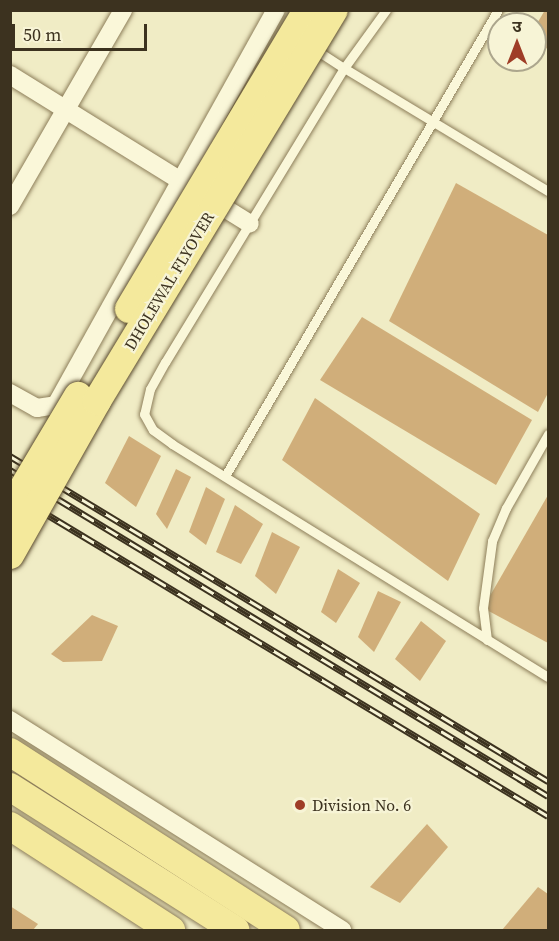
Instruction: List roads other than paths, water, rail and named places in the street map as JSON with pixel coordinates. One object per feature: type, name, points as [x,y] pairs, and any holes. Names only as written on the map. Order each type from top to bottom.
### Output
[{"type":"main road","name":"DHOLEWAL FLYOVER","points":[[10,510],[307,10]]},
{"type":"main road","name":"DHOLEWAL FLYOVER","points":[[10,555],[97,401],[334,10]]},
{"type":"main road","points":[[10,752],[286,930]]},
{"type":"main road","points":[[10,787],[235,930]]},
{"type":"main road","points":[[10,826],[171,930]]},
{"type":"street","points":[[10,206],[123,10]]},
{"type":"street","points":[[10,393],[37,408],[56,405],[274,16]]},
{"type":"street","points":[[10,75],[250,224]]},
{"type":"street","points":[[10,720],[342,930]]},
{"type":"lane","points":[[386,10],[344,68],[165,362],[145,405],[144,414],[153,430],[549,677]]},
{"type":"lane","points":[[225,476],[498,10]]},
{"type":"lane","points":[[274,16],[344,68],[549,191]]},
{"type":"lane","points":[[487,640],[483,608],[492,541],[506,508],[549,434]]},
{"type":"railway","points":[[10,456],[548,781]]},
{"type":"railway","points":[[10,470],[548,796]]},
{"type":"railway","points":[[10,492],[548,816]]},
{"type":"place","name":"Division No. 6","points":[[300,805]]}]
